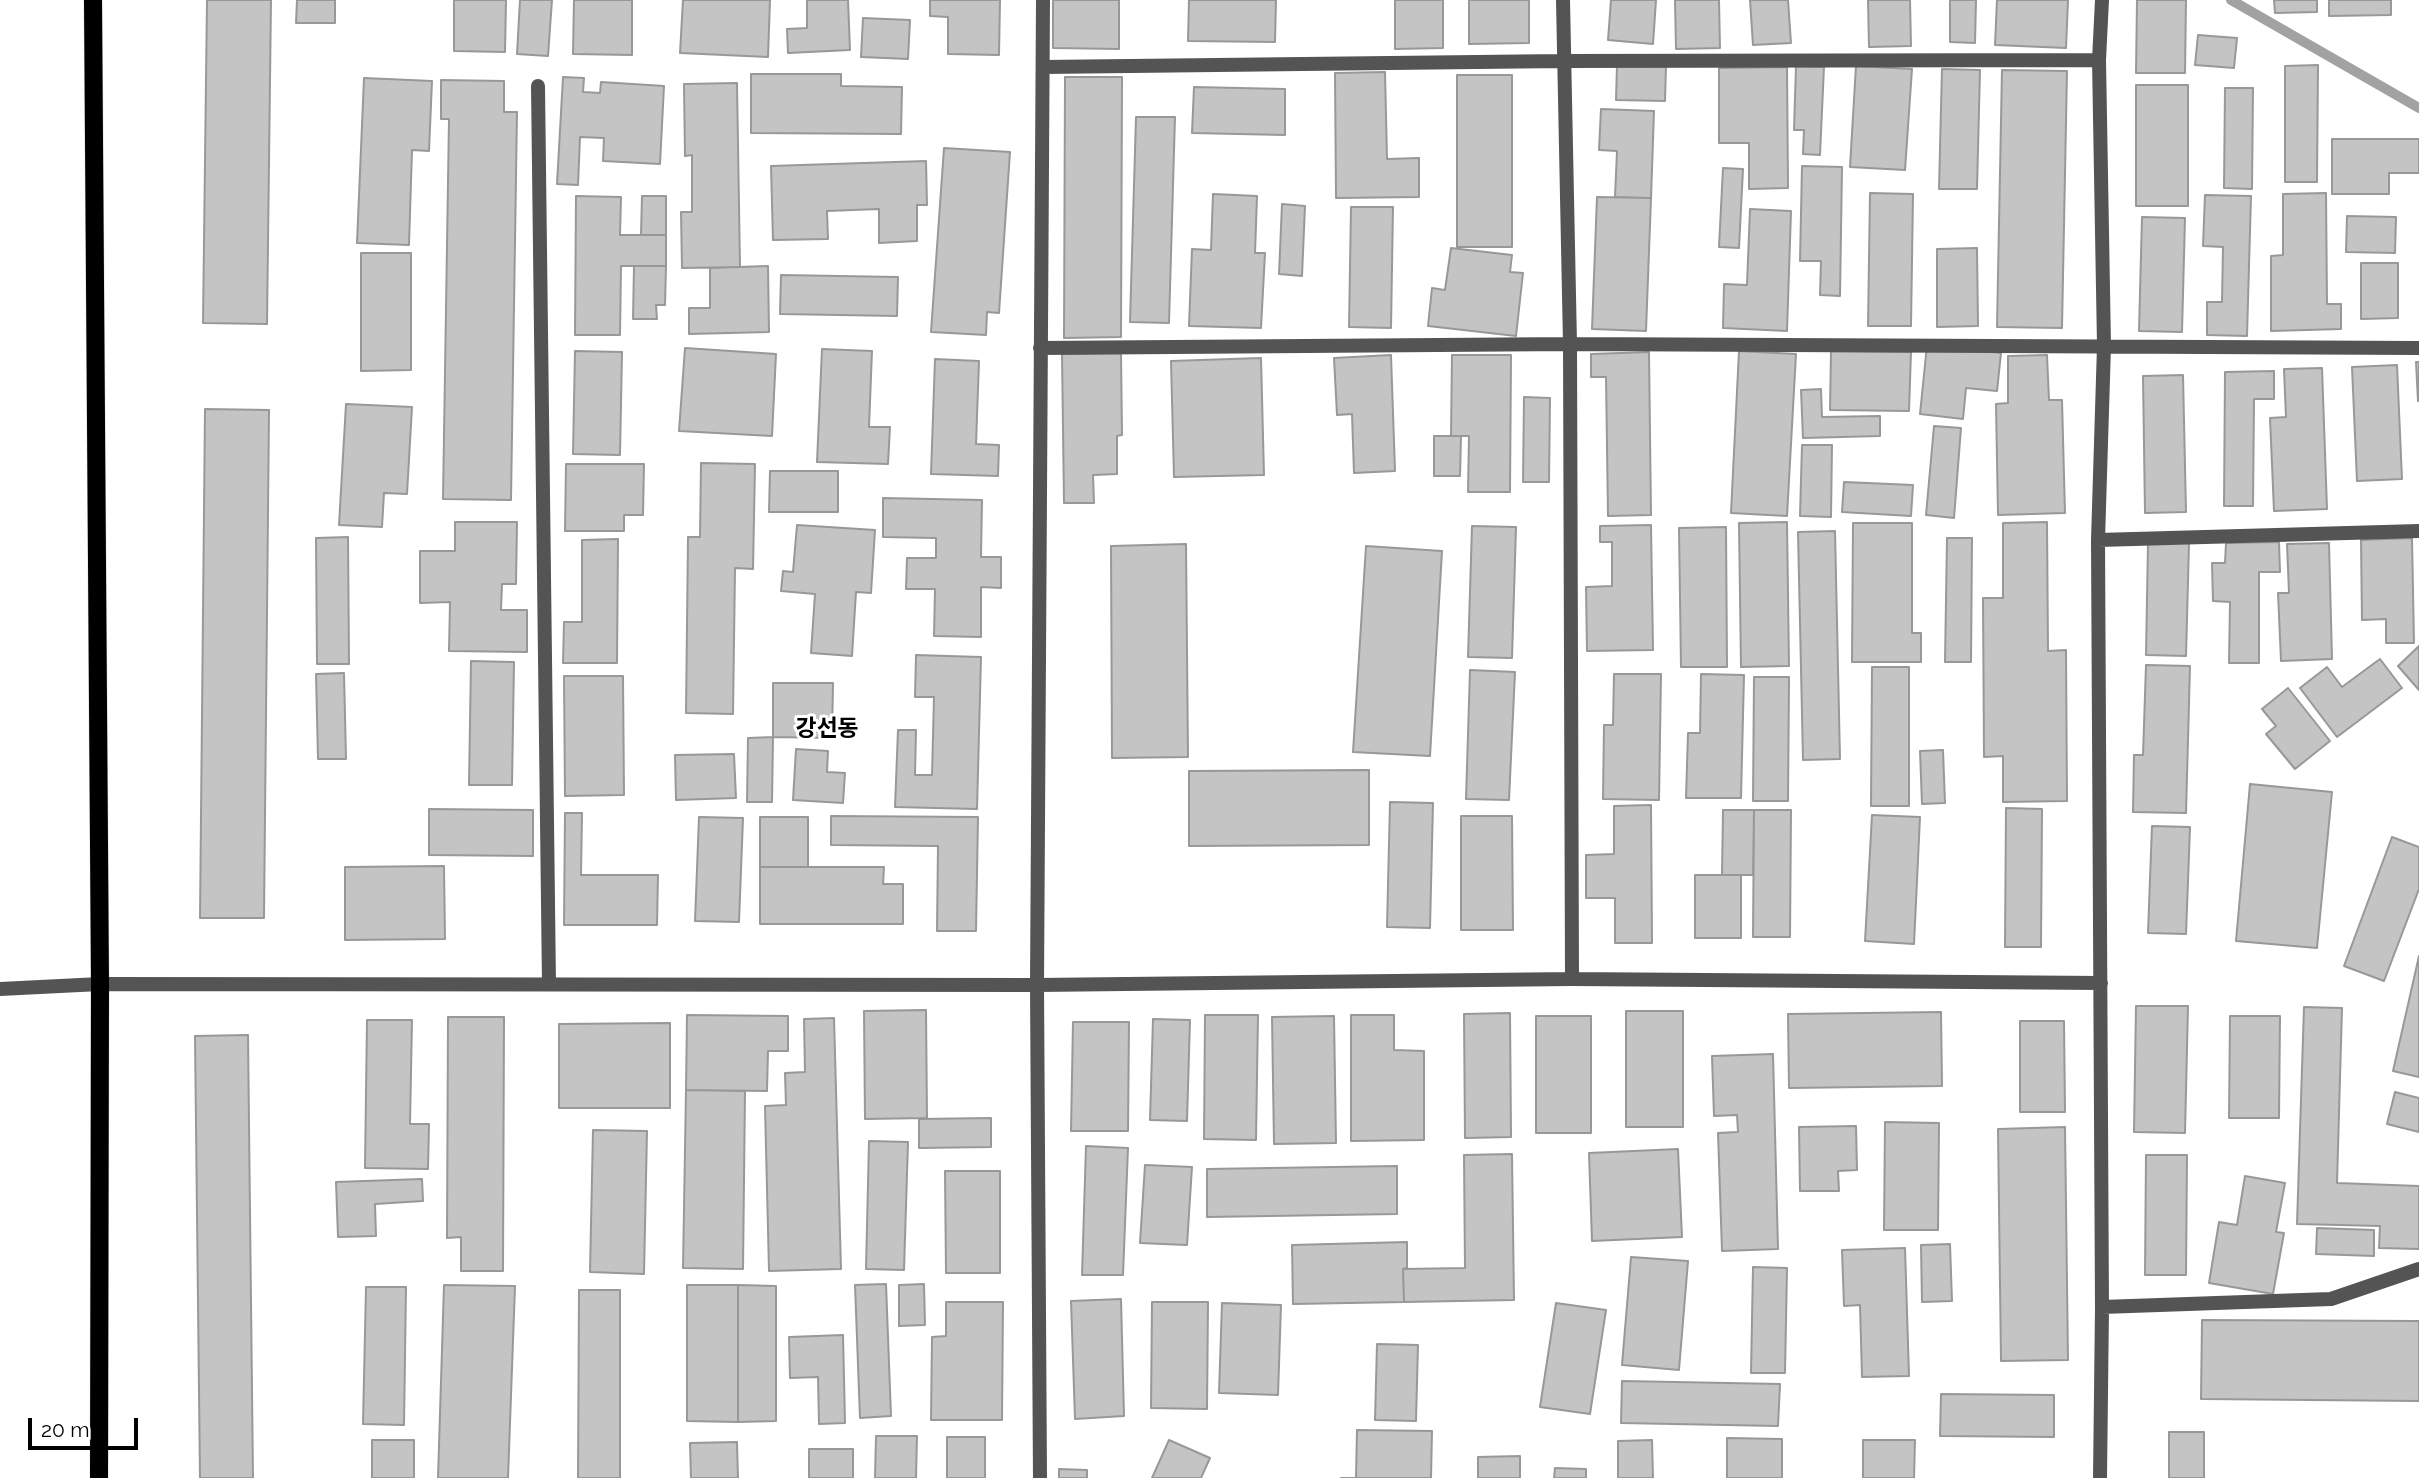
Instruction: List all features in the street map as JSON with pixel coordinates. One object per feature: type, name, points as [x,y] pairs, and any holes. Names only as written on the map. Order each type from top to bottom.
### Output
[{"type":"main road","points":[[93,0],[100,984],[99,1478]]},
{"type":"street","points":[[1040,1478],[1037,985],[1043,0]]},
{"type":"street","points":[[1563,0],[1570,344],[1572,979]]},
{"type":"street","points":[[2100,1478],[2102,1307],[2098,540],[2104,346],[2099,60],[2102,0]]},
{"type":"street","points":[[1043,67],[1563,61],[2099,60]]},
{"type":"street","points":[[538,86],[549,984]]},
{"type":"street","points":[[1040,348],[1570,344],[2419,348]]},
{"type":"street","points":[[2098,540],[2419,531]]},
{"type":"street","points":[[0,989],[100,984],[1037,985],[1572,979],[2101,983]]},
{"type":"street","points":[[2102,1307],[2331,1299],[2419,1269]]},
{"type":"building","points":[[207,0],[271,0],[267,324],[203,323]]},
{"type":"building","points":[[297,0],[335,0],[335,23],[296,23]]},
{"type":"building","points":[[454,0],[506,0],[505,52],[454,51]]},
{"type":"building","points":[[520,0],[552,0],[548,56],[517,54]]},
{"type":"building","points":[[574,0],[632,0],[632,55],[573,54]]},
{"type":"building","points":[[683,0],[770,0],[768,57],[680,53]]},
{"type":"building","points":[[807,0],[848,0],[850,50],[788,53],[787,29],[807,28]]},
{"type":"building","points":[[930,0],[1000,0],[999,55],[948,54],[948,17],[930,16]]},
{"type":"building","points":[[1053,0],[1119,0],[1119,49],[1053,48]]},
{"type":"building","points":[[1189,0],[1276,0],[1275,42],[1188,41]]},
{"type":"building","points":[[1395,0],[1443,0],[1443,48],[1395,49]]},
{"type":"building","points":[[1469,0],[1529,0],[1529,43],[1469,44]]},
{"type":"building","points":[[1611,0],[1656,0],[1653,44],[1608,40]]},
{"type":"building","points":[[1675,0],[1719,0],[1720,48],[1676,49]]},
{"type":"building","points":[[1750,0],[1788,0],[1791,43],[1753,45]]},
{"type":"building","points":[[1868,0],[1910,0],[1911,46],[1869,47]]},
{"type":"building","points":[[1950,0],[1976,0],[1975,43],[1950,42]]},
{"type":"building","points":[[1997,0],[2068,0],[2066,48],[1995,45]]},
{"type":"building","points":[[2137,0],[2186,0],[2185,73],[2136,73]]},
{"type":"building","points":[[2274,0],[2317,0],[2317,12],[2275,13]]},
{"type":"building","points":[[2329,0],[2391,0],[2391,15],[2329,16]]},
{"type":"building","points":[[863,18],[910,20],[908,59],[861,57]]},
{"type":"building","points":[[2198,35],[2237,38],[2234,68],[2195,65]]},
{"type":"building","points":[[1617,65],[1666,66],[1665,101],[1616,100]]},
{"type":"building","points":[[2318,65],[2317,182],[2285,182],[2285,66]]},
{"type":"building","points":[[1796,66],[1824,67],[1820,155],[1803,154],[1804,130],[1794,130]]},
{"type":"building","points":[[1856,66],[1912,69],[1905,170],[1850,167]]},
{"type":"building","points":[[1787,67],[1788,188],[1749,189],[1749,143],[1719,143],[1719,68]]},
{"type":"building","points":[[1942,69],[1980,70],[1977,189],[1939,189]]},
{"type":"building","points":[[2002,70],[2067,71],[2062,328],[1997,327]]},
{"type":"building","points":[[1385,72],[1387,159],[1419,158],[1419,197],[1336,198],[1335,73]]},
{"type":"building","points":[[751,74],[841,74],[841,86],[902,87],[901,134],[751,133]]},
{"type":"building","points":[[1457,75],[1512,75],[1512,247],[1457,247]]},
{"type":"building","points":[[563,77],[584,78],[583,92],[600,93],[601,82],[664,86],[660,164],[603,161],[604,138],[580,137],[578,185],[557,184]]},
{"type":"building","points":[[1065,77],[1122,77],[1121,337],[1064,338]]},
{"type":"building","points":[[364,78],[432,81],[429,151],[412,150],[409,245],[357,243]]},
{"type":"building","points":[[441,80],[504,81],[504,112],[517,112],[511,500],[443,499],[449,119],[441,119]]},
{"type":"building","points":[[737,83],[740,267],[682,268],[681,212],[692,212],[692,155],[685,156],[684,84]]},
{"type":"building","points":[[2136,85],[2188,85],[2188,206],[2136,206]]},
{"type":"building","points":[[1194,87],[1285,89],[1285,135],[1192,133]]},
{"type":"building","points":[[2225,88],[2253,88],[2252,189],[2224,188]]},
{"type":"building","points":[[1601,109],[1654,111],[1651,198],[1615,197],[1617,151],[1599,150]]},
{"type":"building","points":[[1136,117],[1175,117],[1169,323],[1130,322]]},
{"type":"building","points":[[2332,139],[2419,139],[2419,173],[2389,173],[2389,194],[2332,194]]},
{"type":"building","points":[[944,148],[1010,152],[999,313],[987,312],[986,335],[931,332]]},
{"type":"building","points":[[926,161],[927,205],[917,205],[917,241],[879,243],[879,209],[827,211],[828,239],[773,240],[771,166]]},
{"type":"building","points":[[1802,166],[1842,167],[1840,296],[1820,295],[1821,261],[1800,261]]},
{"type":"building","points":[[1723,168],[1743,169],[1739,248],[1719,247]]},
{"type":"building","points":[[1870,193],[1913,194],[1911,326],[1868,326]]},
{"type":"building","points":[[2326,193],[2327,304],[2341,304],[2341,329],[2271,331],[2271,256],[2283,255],[2283,194]]},
{"type":"building","points":[[1213,194],[1257,196],[1255,253],[1265,253],[1261,328],[1189,326],[1192,249],[1211,250]]},
{"type":"building","points":[[2205,195],[2251,196],[2247,336],[2207,335],[2207,302],[2222,302],[2223,247],[2203,246]]},
{"type":"building","points":[[576,196],[621,197],[620,235],[666,235],[666,266],[621,266],[620,335],[575,335]]},
{"type":"building","points":[[642,196],[666,196],[666,235],[641,235]]},
{"type":"building","points":[[1597,197],[1651,198],[1646,331],[1592,329]]},
{"type":"building","points":[[1282,204],[1305,206],[1302,276],[1279,274]]},
{"type":"building","points":[[1351,207],[1393,207],[1391,328],[1349,327]]},
{"type":"building","points":[[1750,209],[1791,211],[1787,331],[1723,328],[1724,284],[1747,285]]},
{"type":"building","points":[[2347,216],[2396,217],[2395,253],[2346,252]]},
{"type":"building","points":[[2142,217],[2185,218],[2182,332],[2139,331]]},
{"type":"building","points":[[1451,248],[1512,255],[1510,272],[1523,273],[1516,336],[1428,326],[1432,288],[1445,290]]},
{"type":"building","points":[[1977,248],[1978,326],[1937,327],[1937,249]]},
{"type":"building","points":[[361,253],[411,253],[411,370],[361,371]]},
{"type":"building","points":[[2361,263],[2398,263],[2398,318],[2361,319]]},
{"type":"building","points":[[634,266],[666,266],[665,305],[656,305],[657,319],[633,319]]},
{"type":"building","points":[[768,266],[769,332],[689,334],[689,308],[710,308],[710,268]]},
{"type":"building","points":[[781,275],[898,277],[897,316],[780,314]]},
{"type":"building","points":[[1927,345],[2001,353],[1997,391],[1966,388],[1963,419],[1920,414]]},
{"type":"building","points":[[685,348],[776,354],[772,436],[679,431]]},
{"type":"building","points":[[822,349],[872,351],[869,427],[890,427],[888,464],[817,462]]},
{"type":"building","points":[[575,351],[622,352],[620,455],[573,454]]},
{"type":"building","points":[[1739,351],[1796,354],[1787,516],[1731,513]]},
{"type":"building","points":[[1831,351],[1911,352],[1909,411],[1830,410]]},
{"type":"building","points":[[1649,352],[1651,515],[1608,516],[1606,377],[1591,377],[1591,354]]},
{"type":"building","points":[[1121,353],[1122,435],[1117,436],[1117,474],[1093,475],[1094,503],[1064,503],[1062,354]]},
{"type":"building","points":[[1391,355],[1395,471],[1354,473],[1352,414],[1337,415],[1334,358]]},
{"type":"building","points":[[1452,355],[1511,355],[1510,492],[1468,492],[1469,436],[1451,436]]},
{"type":"building","points":[[2047,355],[2049,400],[2062,400],[2065,513],[1998,515],[1996,404],[2008,403],[2008,356]]},
{"type":"building","points":[[1261,358],[1264,475],[1174,477],[1171,361]]},
{"type":"building","points":[[935,359],[979,361],[976,444],[999,445],[998,476],[931,474]]},
{"type":"building","points":[[2416,362],[2419,362],[2419,401],[2418,401]]},
{"type":"building","points":[[2397,365],[2402,479],[2357,481],[2352,367]]},
{"type":"building","points":[[2322,368],[2327,509],[2274,511],[2270,418],[2286,417],[2284,369]]},
{"type":"building","points":[[2274,371],[2274,399],[2254,399],[2253,506],[2224,506],[2225,372]]},
{"type":"building","points":[[2183,375],[2186,512],[2145,513],[2143,376]]},
{"type":"building","points":[[1821,389],[1822,417],[1880,416],[1880,436],[1803,438],[1801,390]]},
{"type":"building","points":[[1524,397],[1550,398],[1549,482],[1523,482]]},
{"type":"building","points":[[346,404],[412,407],[407,494],[384,493],[382,527],[339,525]]},
{"type":"building","points":[[205,409],[269,410],[264,918],[200,918]]},
{"type":"building","points":[[1934,426],[1961,428],[1954,518],[1926,515]]},
{"type":"building","points":[[1434,436],[1461,436],[1460,476],[1434,476]]},
{"type":"building","points":[[1802,445],[1832,445],[1831,517],[1800,516]]},
{"type":"building","points":[[701,463],[755,464],[753,569],[735,568],[733,714],[686,713],[688,537],[700,537]]},
{"type":"building","points":[[566,464],[644,464],[643,515],[624,515],[624,531],[565,531]]},
{"type":"building","points":[[770,471],[838,471],[838,512],[769,512]]},
{"type":"building","points":[[1844,482],[1913,485],[1911,516],[1842,512]]},
{"type":"building","points":[[883,498],[982,500],[981,557],[1001,557],[1001,588],[981,587],[981,637],[934,636],[935,589],[906,589],[907,558],[936,558],[936,538],[883,537]]},
{"type":"building","points":[[455,522],[517,522],[516,584],[502,584],[501,610],[527,610],[527,652],[449,651],[450,602],[420,603],[420,551],[455,551]]},
{"type":"building","points":[[1787,522],[1789,666],[1741,667],[1739,523]]},
{"type":"building","points":[[2047,522],[2048,651],[2066,650],[2067,801],[2003,802],[2003,756],[1984,757],[1983,598],[2003,598],[2003,523]]},
{"type":"building","points":[[1853,523],[1912,523],[1912,633],[1921,633],[1921,662],[1852,662]]},
{"type":"building","points":[[797,525],[875,530],[871,593],[856,592],[852,656],[811,653],[815,594],[781,591],[783,571],[793,572]]},
{"type":"building","points":[[1651,525],[1653,650],[1587,651],[1586,587],[1612,586],[1612,542],[1600,542],[1600,526]]},
{"type":"building","points":[[1472,526],[1516,527],[1512,658],[1468,657]]},
{"type":"building","points":[[1726,527],[1727,667],[1681,667],[1679,528]]},
{"type":"building","points":[[1835,531],[1840,759],[1803,760],[1798,532]]},
{"type":"building","points":[[348,537],[349,664],[317,664],[316,538]]},
{"type":"building","points":[[1947,538],[1972,538],[1971,662],[1945,662]]},
{"type":"building","points":[[2412,538],[2414,643],[2386,643],[2386,619],[2362,620],[2361,540]]},
{"type":"building","points":[[618,539],[617,663],[563,663],[564,622],[582,622],[582,540]]},
{"type":"building","points":[[2279,542],[2280,572],[2259,572],[2259,663],[2229,663],[2230,602],[2213,601],[2212,563],[2225,563],[2226,543]]},
{"type":"building","points":[[2148,543],[2189,543],[2186,656],[2146,655]]},
{"type":"building","points":[[2329,543],[2332,659],[2281,661],[2278,593],[2289,593],[2287,544]]},
{"type":"building","points":[[1186,544],[1188,757],[1112,758],[1111,546]]},
{"type":"building","points":[[1366,546],[1442,551],[1430,756],[1353,752]]},
{"type":"building","points":[[2419,646],[2419,690],[2398,666]]},
{"type":"building","points":[[916,655],[981,657],[977,809],[895,807],[898,730],[916,730],[915,775],[932,775],[934,697],[915,697]]},
{"type":"building","points":[[2380,659],[2402,688],[2337,737],[2300,688],[2327,667],[2342,687]]},
{"type":"building","points":[[471,661],[514,662],[512,785],[469,785]]},
{"type":"building","points":[[2146,665],[2190,666],[2186,813],[2133,812],[2134,755],[2143,755]]},
{"type":"building","points":[[1872,667],[1909,667],[1909,806],[1871,806]]},
{"type":"building","points":[[1470,670],[1515,672],[1509,800],[1466,799]]},
{"type":"building","points":[[344,673],[346,759],[318,759],[316,674]]},
{"type":"building","points":[[1614,674],[1661,674],[1659,800],[1603,799],[1604,725],[1613,725]]},
{"type":"building","points":[[1701,674],[1744,675],[1741,798],[1686,798],[1688,733],[1700,733]]},
{"type":"building","points":[[564,676],[623,676],[624,795],[565,796]]},
{"type":"building","points":[[1754,677],[1789,677],[1788,801],[1753,801]]},
{"type":"building","points":[[773,683],[833,683],[832,738],[773,737]]},
{"type":"building","points":[[2288,688],[2330,741],[2295,769],[2266,734],[2276,726],[2262,709]]},
{"type":"building","points":[[773,737],[772,802],[747,802],[748,738]]},
{"type":"building","points":[[796,749],[828,751],[827,772],[845,773],[843,803],[793,800]]},
{"type":"building","points":[[1943,750],[1945,803],[1922,804],[1920,751]]},
{"type":"building","points":[[734,754],[736,798],[676,800],[675,755]]},
{"type":"building","points":[[1369,770],[1369,845],[1189,846],[1189,771]]},
{"type":"building","points":[[2250,784],[2332,792],[2317,948],[2236,941]]},
{"type":"building","points":[[1390,802],[1433,803],[1430,928],[1387,927]]},
{"type":"building","points":[[1651,805],[1652,943],[1615,943],[1615,898],[1586,898],[1586,855],[1614,854],[1614,806]]},
{"type":"building","points":[[2006,808],[2042,809],[2041,947],[2005,947]]},
{"type":"building","points":[[429,809],[533,810],[533,856],[429,855]]},
{"type":"building","points":[[1723,810],[1754,810],[1753,875],[1722,875]]},
{"type":"building","points":[[1754,810],[1791,810],[1790,937],[1753,937]]},
{"type":"building","points":[[565,813],[582,813],[581,875],[658,875],[657,925],[564,925]]},
{"type":"building","points":[[1872,815],[1920,817],[1914,944],[1865,941]]},
{"type":"building","points":[[831,816],[978,817],[976,931],[937,931],[938,846],[831,845]]},
{"type":"building","points":[[1461,816],[1512,816],[1513,930],[1461,930]]},
{"type":"building","points":[[699,817],[743,818],[739,922],[695,921]]},
{"type":"building","points":[[760,817],[808,817],[808,867],[760,867]]},
{"type":"building","points":[[2152,826],[2190,827],[2186,934],[2148,933]]},
{"type":"building","points":[[2392,837],[2419,847],[2419,889],[2384,981],[2344,966]]},
{"type":"building","points":[[444,866],[445,939],[345,940],[345,867]]},
{"type":"building","points":[[760,867],[884,867],[883,884],[903,884],[903,924],[760,924]]},
{"type":"building","points":[[1695,875],[1741,875],[1741,938],[1695,938]]},
{"type":"building","points":[[2419,956],[2419,1077],[2393,1071]]},
{"type":"building","points":[[2136,1006],[2188,1006],[2185,1133],[2134,1132]]},
{"type":"building","points":[[2304,1007],[2342,1008],[2337,1183],[2419,1186],[2419,1249],[2379,1248],[2380,1226],[2297,1224]]},
{"type":"building","points":[[926,1010],[927,1118],[865,1119],[864,1011]]},
{"type":"building","points":[[1626,1011],[1683,1011],[1683,1127],[1626,1127]]},
{"type":"building","points":[[1941,1012],[1942,1086],[1789,1088],[1788,1014]]},
{"type":"building","points":[[1510,1013],[1511,1137],[1465,1138],[1464,1014]]},
{"type":"building","points":[[687,1015],[788,1016],[788,1051],[768,1051],[767,1091],[686,1090]]},
{"type":"building","points":[[1205,1015],[1258,1015],[1256,1140],[1204,1139]]},
{"type":"building","points":[[1351,1015],[1394,1015],[1394,1050],[1424,1051],[1424,1140],[1351,1141]]},
{"type":"building","points":[[1334,1016],[1336,1143],[1274,1144],[1272,1017]]},
{"type":"building","points":[[1536,1016],[1591,1016],[1591,1133],[1536,1133]]},
{"type":"building","points":[[2230,1016],[2280,1016],[2279,1118],[2229,1118]]},
{"type":"building","points":[[448,1017],[504,1017],[503,1271],[461,1271],[461,1237],[447,1238]]},
{"type":"building","points":[[834,1018],[841,1269],[769,1271],[765,1106],[786,1105],[785,1073],[805,1072],[804,1019]]},
{"type":"building","points":[[1153,1019],[1190,1020],[1187,1121],[1150,1120]]},
{"type":"building","points":[[367,1020],[412,1020],[410,1124],[429,1124],[428,1169],[365,1168]]},
{"type":"building","points":[[2020,1021],[2064,1021],[2065,1112],[2020,1112]]},
{"type":"building","points":[[1073,1022],[1129,1022],[1128,1131],[1071,1131]]},
{"type":"building","points":[[670,1023],[670,1108],[559,1108],[559,1024]]},
{"type":"building","points":[[248,1035],[253,1478],[200,1478],[195,1036]]},
{"type":"building","points":[[1773,1054],[1778,1249],[1722,1251],[1718,1133],[1738,1132],[1737,1115],[1714,1116],[1712,1056]]},
{"type":"building","points":[[686,1090],[745,1091],[743,1269],[683,1268]]},
{"type":"building","points":[[2395,1092],[2419,1098],[2419,1132],[2387,1124]]},
{"type":"building","points":[[991,1118],[991,1147],[919,1148],[919,1119]]},
{"type":"building","points":[[1885,1122],[1939,1123],[1938,1230],[1884,1230]]},
{"type":"building","points":[[1856,1126],[1857,1170],[1838,1171],[1839,1191],[1800,1191],[1799,1127]]},
{"type":"building","points":[[2065,1127],[2068,1360],[2001,1361],[1998,1129]]},
{"type":"building","points":[[593,1130],[647,1131],[644,1274],[590,1272]]},
{"type":"building","points":[[869,1141],[908,1142],[904,1270],[866,1269]]},
{"type":"building","points":[[1086,1146],[1128,1148],[1123,1275],[1082,1275]]},
{"type":"building","points":[[1678,1149],[1682,1237],[1592,1241],[1589,1153]]},
{"type":"building","points":[[1512,1154],[1514,1300],[1404,1302],[1403,1269],[1465,1268],[1464,1155]]},
{"type":"building","points":[[2146,1155],[2187,1155],[2186,1275],[2145,1275]]},
{"type":"building","points":[[1145,1165],[1192,1167],[1187,1245],[1140,1243]]},
{"type":"building","points":[[1397,1166],[1397,1214],[1207,1217],[1207,1169]]},
{"type":"building","points":[[945,1171],[1000,1171],[1000,1273],[946,1273]]},
{"type":"building","points":[[2245,1176],[2285,1183],[2276,1232],[2284,1233],[2273,1294],[2209,1283],[2219,1222],[2237,1225]]},
{"type":"building","points":[[422,1179],[423,1201],[375,1204],[376,1236],[338,1237],[336,1182]]},
{"type":"building","points":[[2317,1228],[2374,1230],[2374,1256],[2316,1254]]},
{"type":"building","points":[[1407,1242],[1407,1268],[1403,1269],[1404,1302],[1293,1304],[1292,1245]]},
{"type":"building","points":[[1950,1244],[1952,1301],[1922,1302],[1921,1245]]},
{"type":"building","points":[[1905,1248],[1909,1376],[1862,1377],[1860,1305],[1844,1306],[1842,1250]]},
{"type":"building","points":[[1631,1257],[1688,1261],[1679,1370],[1622,1365]]},
{"type":"building","points":[[1753,1267],[1787,1268],[1785,1373],[1751,1373]]},
{"type":"building","points":[[886,1284],[891,1416],[860,1418],[855,1285]]},
{"type":"building","points":[[924,1284],[925,1325],[899,1326],[899,1285]]},
{"type":"building","points":[[444,1285],[515,1286],[508,1478],[438,1478]]},
{"type":"building","points":[[687,1285],[738,1285],[738,1422],[687,1421]]},
{"type":"building","points":[[738,1285],[776,1286],[776,1421],[738,1422]]},
{"type":"building","points":[[366,1287],[406,1287],[404,1425],[363,1424]]},
{"type":"building","points":[[579,1290],[620,1290],[620,1478],[578,1478]]},
{"type":"building","points":[[1121,1299],[1124,1416],[1075,1419],[1071,1301]]},
{"type":"building","points":[[946,1302],[1003,1302],[1002,1420],[931,1420],[932,1337],[946,1336]]},
{"type":"building","points":[[1152,1302],[1208,1302],[1207,1409],[1151,1408]]},
{"type":"building","points":[[1222,1303],[1281,1305],[1278,1395],[1219,1393]]},
{"type":"building","points":[[1556,1303],[1606,1310],[1590,1414],[1540,1407]]},
{"type":"building","points":[[2202,1320],[2419,1321],[2419,1401],[2201,1399]]},
{"type":"building","points":[[843,1335],[845,1423],[819,1424],[818,1377],[790,1378],[789,1337]]},
{"type":"building","points":[[1377,1344],[1418,1345],[1416,1421],[1375,1420]]},
{"type":"building","points":[[1622,1381],[1780,1384],[1778,1426],[1621,1423]]},
{"type":"building","points":[[1941,1394],[2054,1395],[2054,1437],[1940,1436]]},
{"type":"building","points":[[1357,1430],[1432,1431],[1431,1478],[1356,1478]]},
{"type":"building","points":[[2169,1432],[2204,1432],[2204,1478],[2169,1478]]},
{"type":"building","points":[[876,1436],[917,1436],[916,1478],[875,1478]]},
{"type":"building","points":[[947,1437],[985,1437],[985,1478],[947,1478]]},
{"type":"building","points":[[1727,1438],[1782,1439],[1782,1478],[1727,1478]]},
{"type":"building","points":[[372,1440],[414,1440],[414,1478],[372,1478]]},
{"type":"building","points":[[1169,1440],[1210,1458],[1201,1478],[1152,1478]]},
{"type":"building","points":[[1652,1440],[1653,1478],[1618,1478],[1618,1441]]},
{"type":"building","points":[[1863,1440],[1915,1440],[1914,1478],[1863,1478]]},
{"type":"building","points":[[737,1442],[738,1478],[691,1478],[690,1443]]},
{"type":"building","points":[[809,1449],[853,1449],[853,1478],[809,1478]]},
{"type":"building","points":[[1520,1456],[1520,1478],[1478,1478],[1478,1457]]},
{"type":"building","points":[[1555,1468],[1586,1469],[1586,1478],[1554,1478]]},
{"type":"building","points":[[1059,1469],[1087,1470],[1087,1478],[1059,1478]]},
{"type":"waterway","points":[[2231,0],[2419,108]]},
{"type":"district","name":"강선동","points":[[827,729]]}]
